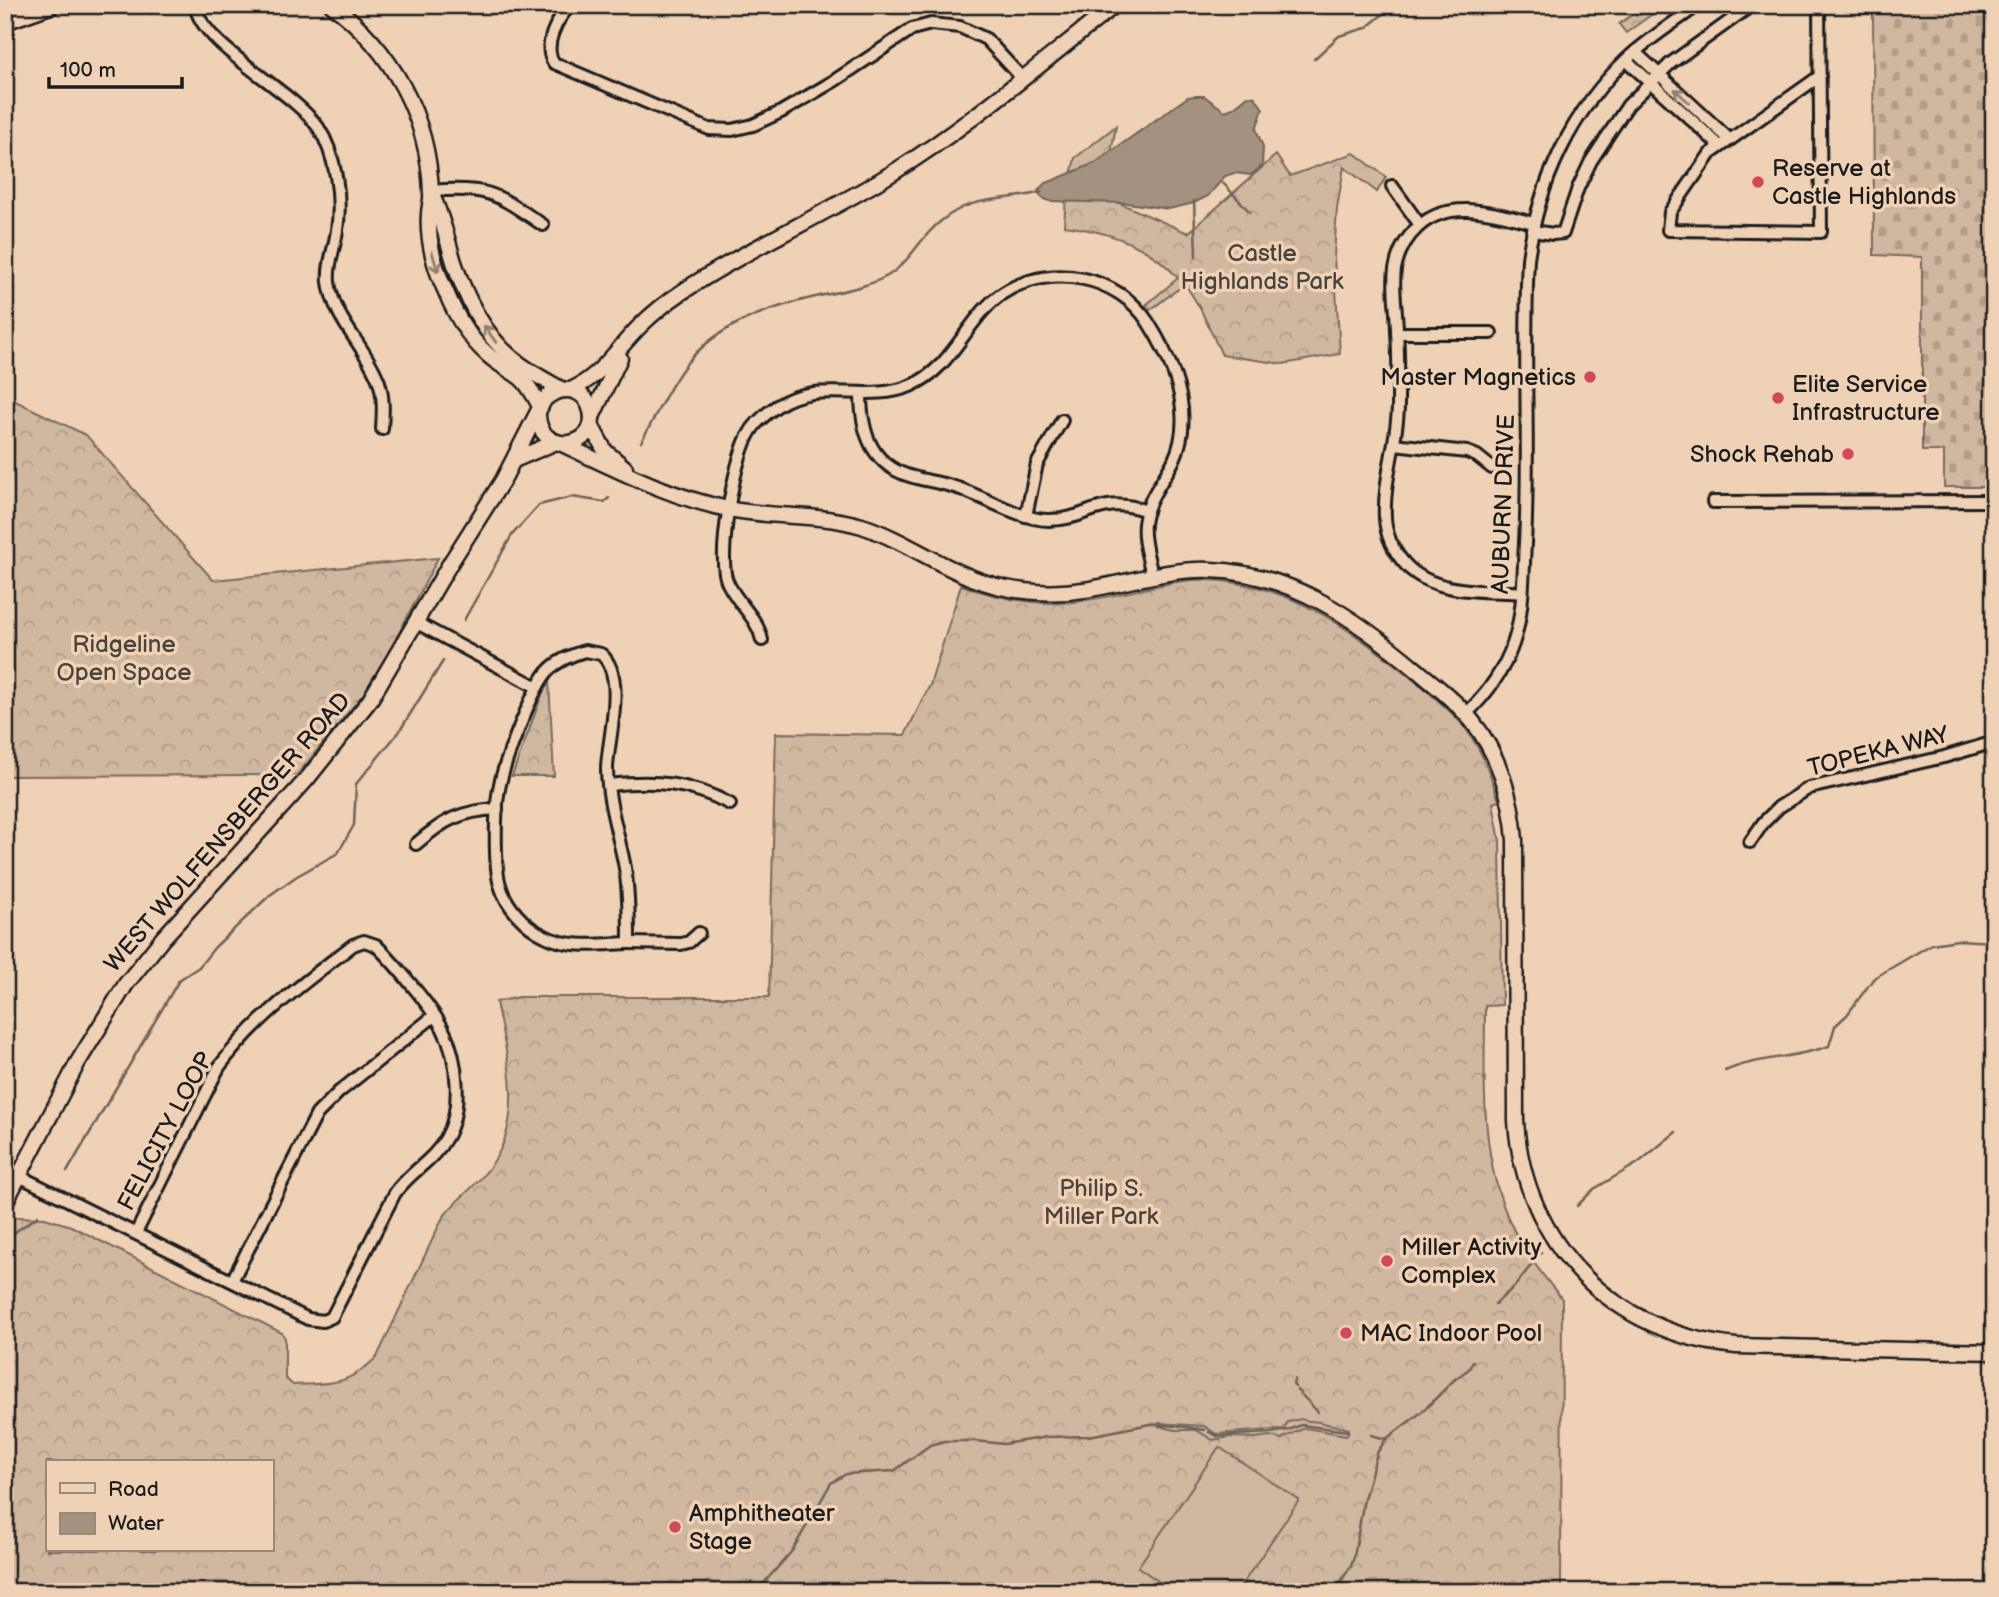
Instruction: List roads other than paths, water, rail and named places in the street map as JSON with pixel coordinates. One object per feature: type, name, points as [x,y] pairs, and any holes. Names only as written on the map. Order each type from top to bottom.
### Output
[{"type":"main road","points":[[5,22],[53,5]]},
{"type":"main road","points":[[332,5],[354,23],[402,83],[424,138],[431,193],[429,215],[432,249],[440,280],[454,308],[478,345],[523,380],[539,409],[542,431],[559,443],[668,491],[730,509],[828,518],[864,527],[969,577],[1022,591],[1071,592],[1190,570],[1225,570],[1268,579],[1307,594],[1360,626],[1392,649],[1466,714],[1484,738],[1498,766],[1514,828],[1516,1112],[1520,1157],[1539,1213],[1570,1261],[1600,1290],[1629,1312],[1672,1333],[1702,1342],[1737,1346],[1994,1352]]},
{"type":"main road","points":[[539,409],[549,395],[592,379],[639,327],[671,299],[722,267],[892,173],[957,130],[1115,5]]},
{"type":"main road","points":[[431,193],[442,216],[463,285],[491,336],[524,367],[586,400],[606,451],[636,478]]},
{"type":"main road","points":[[514,460],[559,443],[579,440],[592,421],[626,343]]},
{"type":"main road","name":"WEST WOLFENSBERGER ROAD","points":[[5,1203],[111,1004],[163,938],[307,779],[370,700],[514,460],[539,409]]},
{"type":"street","points":[[195,5],[207,31],[289,97],[318,128],[327,145],[333,166],[339,218],[331,252],[329,282],[339,315],[379,383],[383,398],[382,429]]},
{"type":"street","points":[[571,5],[559,22],[548,48],[554,63],[682,120],[709,129],[732,130],[753,125],[781,112],[834,81],[912,29],[931,24],[960,27],[986,39],[1023,79]]},
{"type":"street","name":"AUBURN DRIVE","points":[[1466,714],[1495,680],[1509,656],[1518,627],[1527,488],[1527,275],[1534,227],[1547,180],[1564,141],[1591,100],[1635,52],[1698,5]]},
{"type":"street","points":[[1522,593],[1437,585],[1422,578],[1406,565],[1393,547],[1385,517],[1398,408],[1395,267],[1406,241],[1420,225],[1438,214],[1469,209],[1553,234],[1563,233],[1578,188],[1598,147],[1622,112],[1658,74],[1752,5]]},
{"type":"street","points":[[1819,5],[1820,76],[1821,232],[1668,230],[1671,212],[1704,160],[1820,76]]},
{"type":"street","points":[[1635,52],[1724,143]]},
{"type":"street","points":[[1626,60],[1724,143]]},
{"type":"street","points":[[1392,186],[1420,225]]},
{"type":"street","points":[[431,193],[464,188],[487,191],[506,199],[543,225]]},
{"type":"street","points":[[762,640],[754,620],[725,577],[723,547],[740,455],[748,435],[762,417],[780,403],[802,394],[901,389],[921,381],[947,359],[983,310],[1009,289],[1031,281],[1061,276],[1082,278],[1121,295],[1144,316],[1176,380],[1181,398],[1183,424],[1178,449],[1151,497],[1144,531],[1152,576]]},
{"type":"street","points":[[1398,333],[1491,333]]},
{"type":"street","points":[[861,393],[861,413],[865,435],[870,444],[884,463],[909,476],[949,484],[1026,516],[1045,520],[1063,519],[1112,504],[1147,511]]},
{"type":"street","points":[[1026,516],[1037,464],[1062,420]]},
{"type":"street","points":[[1394,444],[1467,452],[1492,468]]},
{"type":"street","points":[[1713,502],[1994,500]]},
{"type":"street","points":[[417,623],[537,687]]},
{"type":"street","points":[[629,943],[627,882],[608,785],[607,768],[614,694],[611,665],[607,659],[594,652],[575,654],[555,664],[537,687],[502,777],[497,809],[500,886],[508,902],[529,927],[557,941],[593,944],[681,944],[689,942],[699,933]]},
{"type":"street","name":"TOPEKA WAY","points":[[1750,842],[1763,823],[1779,807],[1809,788],[1944,757],[1994,742]]},
{"type":"street","points":[[608,785],[658,782],[677,784],[714,795],[730,804]]},
{"type":"street","points":[[416,844],[438,825],[456,816],[497,809]]},
{"type":"street","name":"FELICITY LOOP","points":[[136,1233],[219,1067],[233,1047],[249,1029],[353,945],[364,941],[376,945],[434,1016],[446,1036],[455,1074],[457,1104],[451,1129],[440,1148],[406,1178],[395,1193],[335,1313],[323,1321],[308,1319],[232,1281]]},
{"type":"street","points":[[19,1176],[232,1281],[317,1114],[339,1092],[434,1016]]},
{"type":"water","points":[[1204,96],[1225,111],[1248,96],[1255,97],[1263,109],[1256,129],[1263,147],[1262,166],[1251,175],[1234,173],[1225,176],[1208,196],[1194,203],[1169,209],[1127,203],[1049,201],[1041,197],[1038,191],[1044,184],[1095,163],[1188,97]]},
{"type":"waterway","points":[[1314,59],[1339,36],[1366,28],[1394,5]]},
{"type":"waterway","points":[[1221,181],[1250,212]]},
{"type":"waterway","points":[[641,442],[680,372],[699,350],[727,329],[774,308],[880,280],[896,270],[934,227],[966,206],[1041,192]]},
{"type":"waterway","points":[[1194,201],[1196,256]]},
{"type":"waterway","points":[[464,620],[512,535],[539,505],[572,497],[604,502],[609,498]]},
{"type":"waterway","points":[[67,1172],[179,980],[199,967],[215,947],[270,895],[338,853],[354,825],[356,784],[399,732],[443,661]]},
{"type":"waterway","points":[[1725,1071],[1829,1046],[1835,1026],[1847,1015],[1874,978],[1932,944],[1958,940],[1994,942]]},
{"type":"waterway","points":[[1577,1206],[1594,1189],[1638,1163],[1676,1132]]},
{"type":"waterway","points":[[5,1239],[38,1216]]},
{"type":"waterway","points":[[1495,1304],[1515,1286],[1541,1252]]},
{"type":"waterway","points":[[1334,1592],[1354,1557],[1364,1499],[1377,1453],[1386,1439],[1423,1411],[1469,1369],[1473,1361]]},
{"type":"waterway","points":[[1295,1379],[1295,1387]]},
{"type":"waterway","points":[[1297,1390],[1318,1412]]},
{"type":"waterway","points":[[756,1592],[792,1551],[831,1483],[846,1474],[894,1471],[930,1445],[944,1441],[1004,1444],[1047,1437],[1089,1436],[1150,1424],[1176,1426]]},
{"type":"waterway","points":[[1209,1432],[1218,1436],[1270,1433],[1301,1425],[1348,1431]]},
{"type":"waterway","points":[[1179,1426],[1205,1430]]},
{"type":"waterway","points":[[1371,1435],[1386,1439]]},
{"type":"place","name":"Reserve at Castle Highlands","points":[[1758,182]]},
{"type":"place","name":"Master Magnetics","points":[[1590,377]]},
{"type":"place","name":"Elite Service Infrastructure","points":[[1778,398]]},
{"type":"place","name":"Shock Rehab","points":[[1848,454]]},
{"type":"place","name":"Miller Activity Complex","points":[[1387,1261]]},
{"type":"place","name":"MAC Indoor Pool","points":[[1346,1333]]},
{"type":"place","name":"Amphitheater Stage","points":[[675,1527]]},
{"type":"park label","name":"Castle Highlands Park","points":[[1262,267]]},
{"type":"park label","name":"Ridgeline Open Space","points":[[124,658]]},
{"type":"park label","name":"Philip S. Miller Park","points":[[1101,1202]]}]
